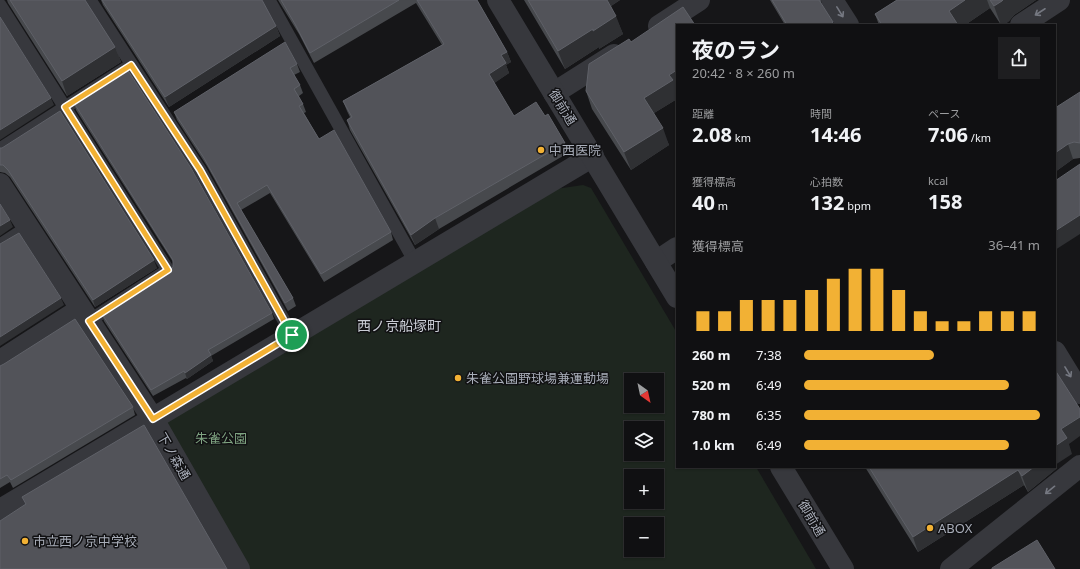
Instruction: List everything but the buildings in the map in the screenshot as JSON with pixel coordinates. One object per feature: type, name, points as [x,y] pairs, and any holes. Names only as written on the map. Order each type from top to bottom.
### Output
[{"type":"street","name":"御前通","points":[[498,0],[676,295]]},
{"type":"street","points":[[554,93],[699,0]]},
{"type":"street","points":[[832,0],[847,24]]},
{"type":"street","points":[[1023,24],[1059,0]]},
{"type":"street","points":[[0,510],[593,156]]},
{"type":"street","name":"下ノ森通","points":[[0,184],[153,419],[239,569]]},
{"type":"street","points":[[656,262],[676,249]]},
{"type":"street","points":[[0,361],[85,315]]},
{"type":"street","points":[[1056,354],[1080,393]]},
{"type":"street","points":[[951,569],[1080,466]]},
{"type":"street","name":"御前通","points":[[781,468],[843,569]]},
{"type":"lane","points":[[90,0],[200,170],[292,335]]},
{"type":"lane","points":[[269,0],[292,38],[415,262]]},
{"type":"lane","points":[[0,5],[168,270],[85,315]]},
{"type":"lane","points":[[278,46],[292,38]]},
{"type":"lane","points":[[0,149],[131,65]]},
{"type":"lane","points":[[166,118],[180,109]]},
{"type":"lane","points":[[0,245],[28,227]]},
{"type":"green space","name":"朱雀公園野球場兼運動場","points":[[583,185],[591,188],[676,331],[676,468],[757,468],[816,569],[248,569],[165,421],[556,189]]},
{"type":"place","name":"中西医院","points":[[541,150]]},
{"type":"place","name":"朱雀公園野球場兼運動場","points":[[458,378]]},
{"type":"place","name":"ABOX","points":[[930,528]]},
{"type":"place","name":"市立西ノ京中学校","points":[[25,541]]},
{"type":"district","name":"西ノ京船塚町","points":[[399,325]]},
{"type":"route","points":[[131,65],[200,170],[292,335],[153,419],[89,321],[168,270],[65,107],[131,65]]},
{"type":"park label","name":"朱雀公園","points":[[221,438]]}]
